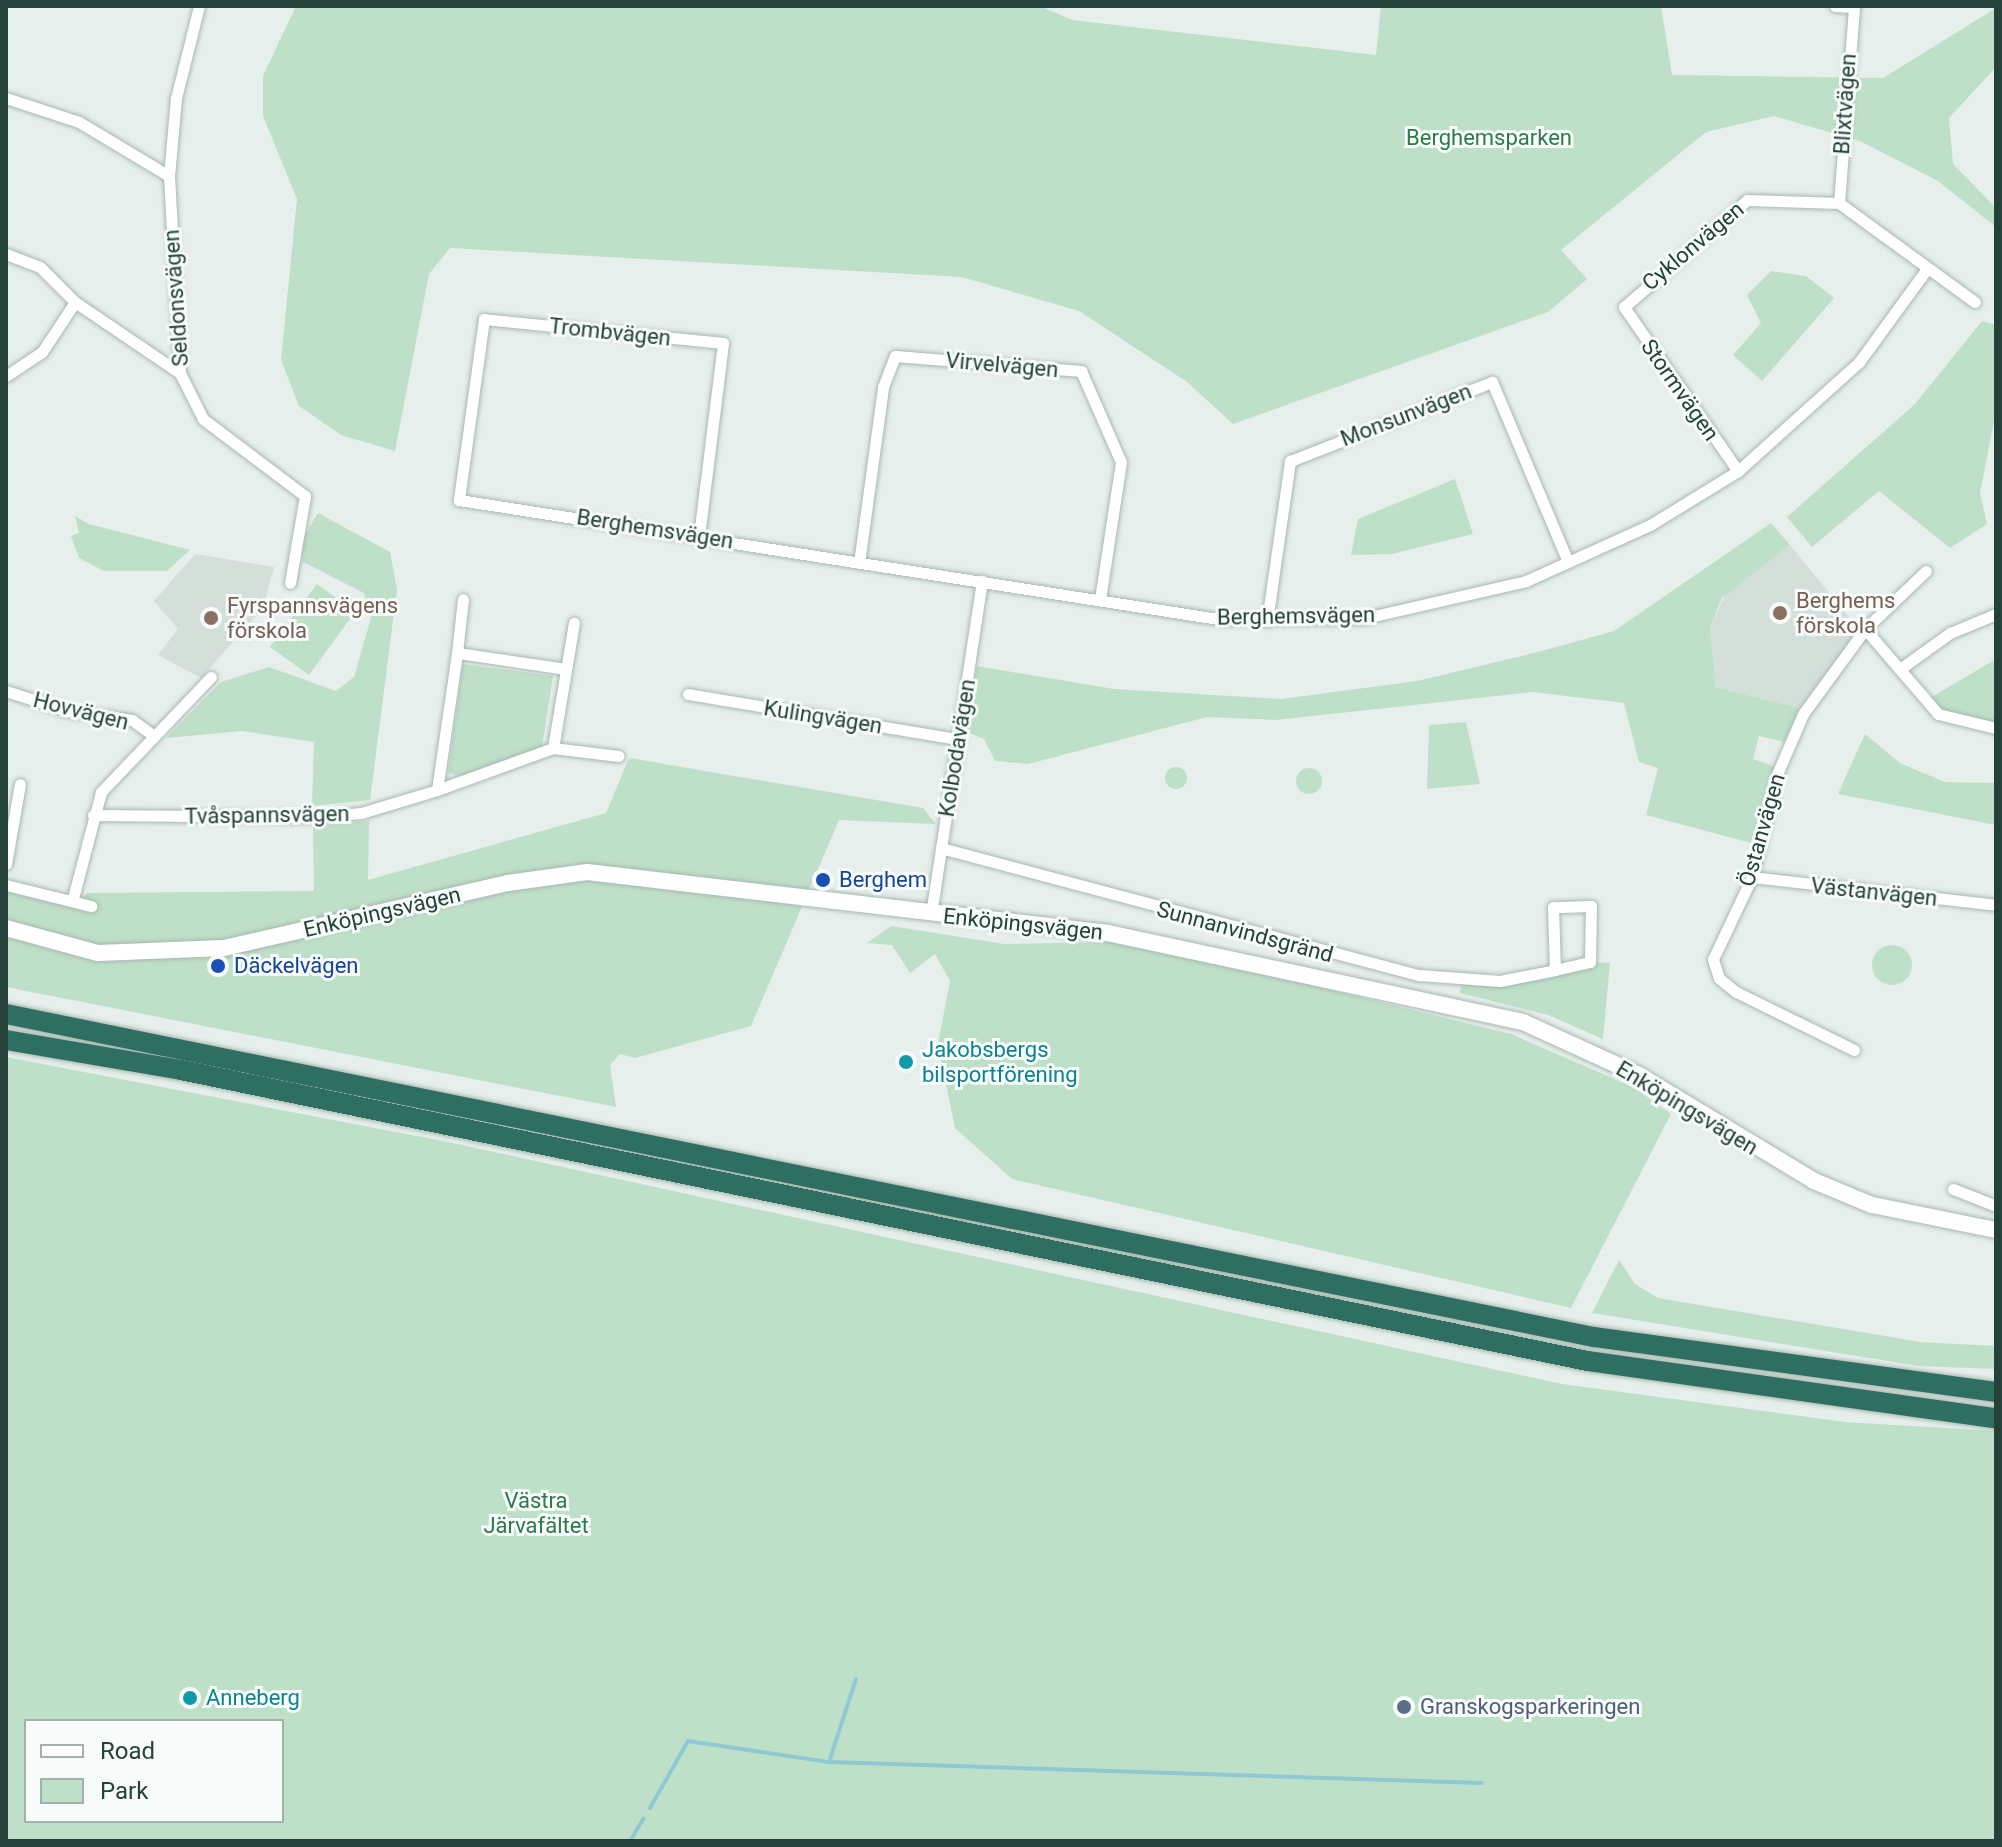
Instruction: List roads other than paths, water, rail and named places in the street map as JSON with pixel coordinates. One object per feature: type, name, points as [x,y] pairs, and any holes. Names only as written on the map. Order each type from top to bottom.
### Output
[{"type":"highway","points":[[6,1014],[1594,1337],[1996,1392]]},
{"type":"highway","points":[[6,1040],[1588,1361],[1996,1418]]},
{"type":"street","name":"Seldonsvägen","points":[[198,6],[176,98],[169,176],[180,373],[203,419],[305,496],[290,583]]},
{"type":"street","points":[[1835,6],[1853,7]]},
{"type":"street","name":"Blixtvägen","points":[[1839,203],[1853,7]]},
{"type":"street","points":[[6,98],[79,122],[169,176]]},
{"type":"street","name":"Cyklonvägen","points":[[1624,307],[1747,200],[1839,203]]},
{"type":"street","points":[[1839,203],[1926,270],[1975,302]]},
{"type":"street","points":[[6,254],[40,267],[75,302],[180,373]]},
{"type":"street","name":"Berghemsvägen","points":[[459,500],[1100,600],[1267,621],[1365,618],[1454,601],[1568,562],[1650,525],[1738,471],[1850,371],[1926,270]]},
{"type":"street","points":[[6,376],[42,352],[75,302]]},
{"type":"street","name":"Stormvägen","points":[[1624,307],[1738,471]]},
{"type":"street","name":"Trombvägen","points":[[459,500],[484,319],[723,343],[699,536]]},
{"type":"street","name":"Virvelvägen","points":[[859,563],[883,387],[895,356],[1081,371],[1121,462],[1100,600]]},
{"type":"street","name":"Monsunvägen","points":[[1267,621],[1290,461],[1492,382],[1568,562]]},
{"type":"street","name":"Östanvägen","points":[[1854,1050],[1774,1015],[1719,978],[1713,959],[1752,877],[1789,744],[1865,629],[1926,571]]},
{"type":"street","name":"Kolbodavägen","points":[[931,914],[982,581]]},
{"type":"street","points":[[437,790],[463,599]]},
{"type":"street","points":[[1900,669],[1950,633],[1996,614]]},
{"type":"street","points":[[553,748],[574,623]]},
{"type":"street","points":[[1865,629],[1938,714],[1996,728]]},
{"type":"street","points":[[457,653],[566,669]]},
{"type":"street","points":[[73,898],[101,792],[211,677]]},
{"type":"street","name":"Hovvägen","points":[[6,691],[68,711],[132,720],[154,736]]},
{"type":"street","name":"Kulingvägen","points":[[688,694],[958,739]]},
{"type":"street","name":"Tvåspannsvägen","points":[[93,815],[318,817],[361,813],[437,790],[553,748],[619,756]]},
{"type":"street","points":[[6,864],[20,784]]},
{"type":"street","name":"Sunnanvindsgränd","points":[[941,848],[1419,975],[1500,981],[1555,970],[1590,962],[1591,906],[1553,907],[1555,970]]},
{"type":"street","name":"Enköpingsvägen","points":[[6,928],[98,953],[224,948],[508,883],[587,872],[1108,933],[1523,1022],[1639,1075],[1814,1181],[1872,1205],[1996,1230]]},
{"type":"street","name":"Västanvägen","points":[[1752,877],[1996,905]]},
{"type":"street","points":[[6,885],[73,898],[91,906]]},
{"type":"street","points":[[1953,1189],[1996,1206]]},
{"type":"waterway","points":[[650,1808],[688,1741],[829,1762],[856,1679]]},
{"type":"waterway","points":[[829,1762],[1482,1783]]},
{"type":"waterway","points":[[630,1841],[643,1819]]},
{"type":"place","name":"Berghems förskola","points":[[1780,613]]},
{"type":"place","name":"Fyrspannsvägens förskola","points":[[211,618]]},
{"type":"place","name":"Berghem","points":[[823,880]]},
{"type":"place","name":"Däckelvägen","points":[[218,966]]},
{"type":"place","name":"Jakobsbergs bilsportförening","points":[[906,1062]]},
{"type":"place","name":"Anneberg","points":[[190,1698]]},
{"type":"place","name":"Granskogsparkeringen","points":[[1404,1707]]},
{"type":"park label","name":"Berghemsparken","points":[[1489,138]]},
{"type":"park label","name":"Västra Järvafältet","points":[[536,1512]]}]
